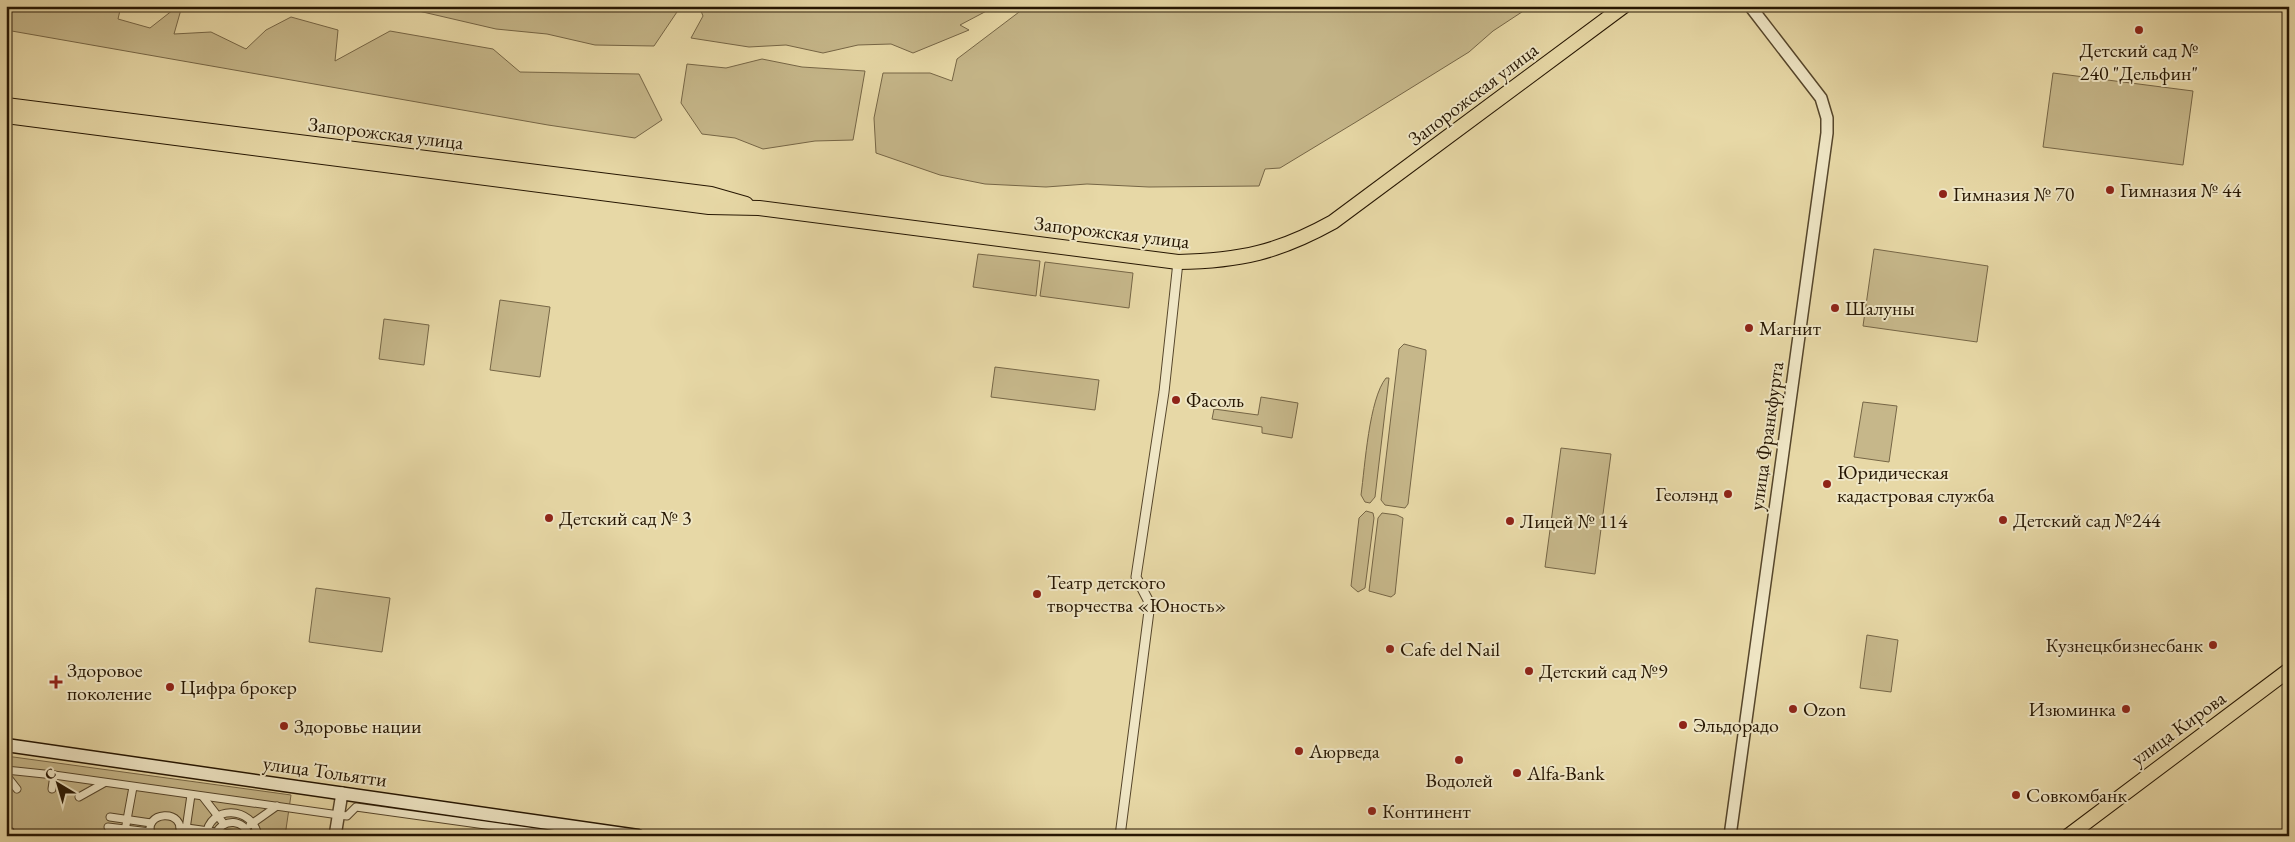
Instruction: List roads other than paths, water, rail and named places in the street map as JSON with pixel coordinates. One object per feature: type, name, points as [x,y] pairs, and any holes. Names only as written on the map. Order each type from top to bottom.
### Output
[{"type":"main road","name":"Запорожская улица","points":[[6,116],[709,207],[759,208],[1178,262],[1226,260],[1267,252],[1303,239],[1333,222],[1624,6]]},
{"type":"main road","name":"Запорожская улица","points":[[6,105],[712,194],[759,208]]},
{"type":"main road","name":"улица Кирова","points":[[2068,836],[2289,670]]},
{"type":"main road","name":"улица Тольятти","points":[[6,745],[638,836]]},
{"type":"street","name":"улица Франкфурта","points":[[1730,836],[1827,134],[1827,118],[1821,98],[1750,6]]},
{"type":"street","points":[[1120,836],[1149,611],[1148,600],[1136,577],[1164,392],[1178,262]]},
{"type":"street","points":[[6,770],[347,816],[356,807],[564,836]]},
{"type":"street","points":[[6,775],[17,789]]},
{"type":"street","points":[[52,789],[54,775]]},
{"type":"street","points":[[79,797],[104,783]]},
{"type":"street","points":[[124,832],[133,787]]},
{"type":"street","points":[[335,836],[342,793]]},
{"type":"street","points":[[179,836],[191,795]]},
{"type":"street","points":[[203,797],[224,824]]},
{"type":"street","points":[[234,822],[238,801]]},
{"type":"street","points":[[183,827],[216,834],[245,832],[277,806]]},
{"type":"street","points":[[206,833],[217,816],[226,812],[236,812],[246,816],[254,823],[258,836]]},
{"type":"street","points":[[108,827],[124,832],[151,834],[152,823],[158,816],[166,814],[175,818],[183,827],[186,836]]},
{"type":"street","points":[[110,817],[152,823]]},
{"type":"street","points":[[216,834],[224,824],[234,822]]},
{"type":"street","points":[[234,822],[249,836]]},
{"type":"place","name":"Детский сад № 240 \"Дельфин\"","points":[[2139,30]]},
{"type":"place","name":"Гимназия № 44","points":[[2110,190]]},
{"type":"place","name":"Гимназия № 70","points":[[1943,194]]},
{"type":"place","name":"Шалуны","points":[[1835,308]]},
{"type":"place","name":"Магнит","points":[[1749,328]]},
{"type":"place","name":"Фасоль","points":[[1176,400]]},
{"type":"place","name":"Юридическая кадастровая служба","points":[[1827,484]]},
{"type":"place","name":"Геолэнд","points":[[1728,494]]},
{"type":"place","name":"Детский сад № 3","points":[[549,518]]},
{"type":"place","name":"Детский сад №244","points":[[2003,520]]},
{"type":"place","name":"Лицей № 114","points":[[1510,521]]},
{"type":"place","name":"Театр детского творчества «Юность»","points":[[1037,594]]},
{"type":"place","name":"Кузнецкбизнесбанк","points":[[2213,645]]},
{"type":"place","name":"Cafe del Nail","points":[[1390,649]]},
{"type":"place","name":"Детский сад №9","points":[[1529,671]]},
{"type":"place","name":"Здоровое поколение","points":[[56,682]]},
{"type":"place","name":"Цифра брокер","points":[[170,687]]},
{"type":"place","name":"Ozon","points":[[1793,709]]},
{"type":"place","name":"Изюминка","points":[[2126,709]]},
{"type":"place","name":"Эльдорадо","points":[[1683,725]]},
{"type":"place","name":"Здоровье нации","points":[[284,726]]},
{"type":"place","name":"Аюрведа","points":[[1299,751]]},
{"type":"place","name":"Водолей","points":[[1459,760]]},
{"type":"place","name":"Alfa-Bank","points":[[1517,773]]},
{"type":"place","name":"Совкомбанк","points":[[2016,795]]},
{"type":"place","name":"Континент","points":[[1372,811]]}]
